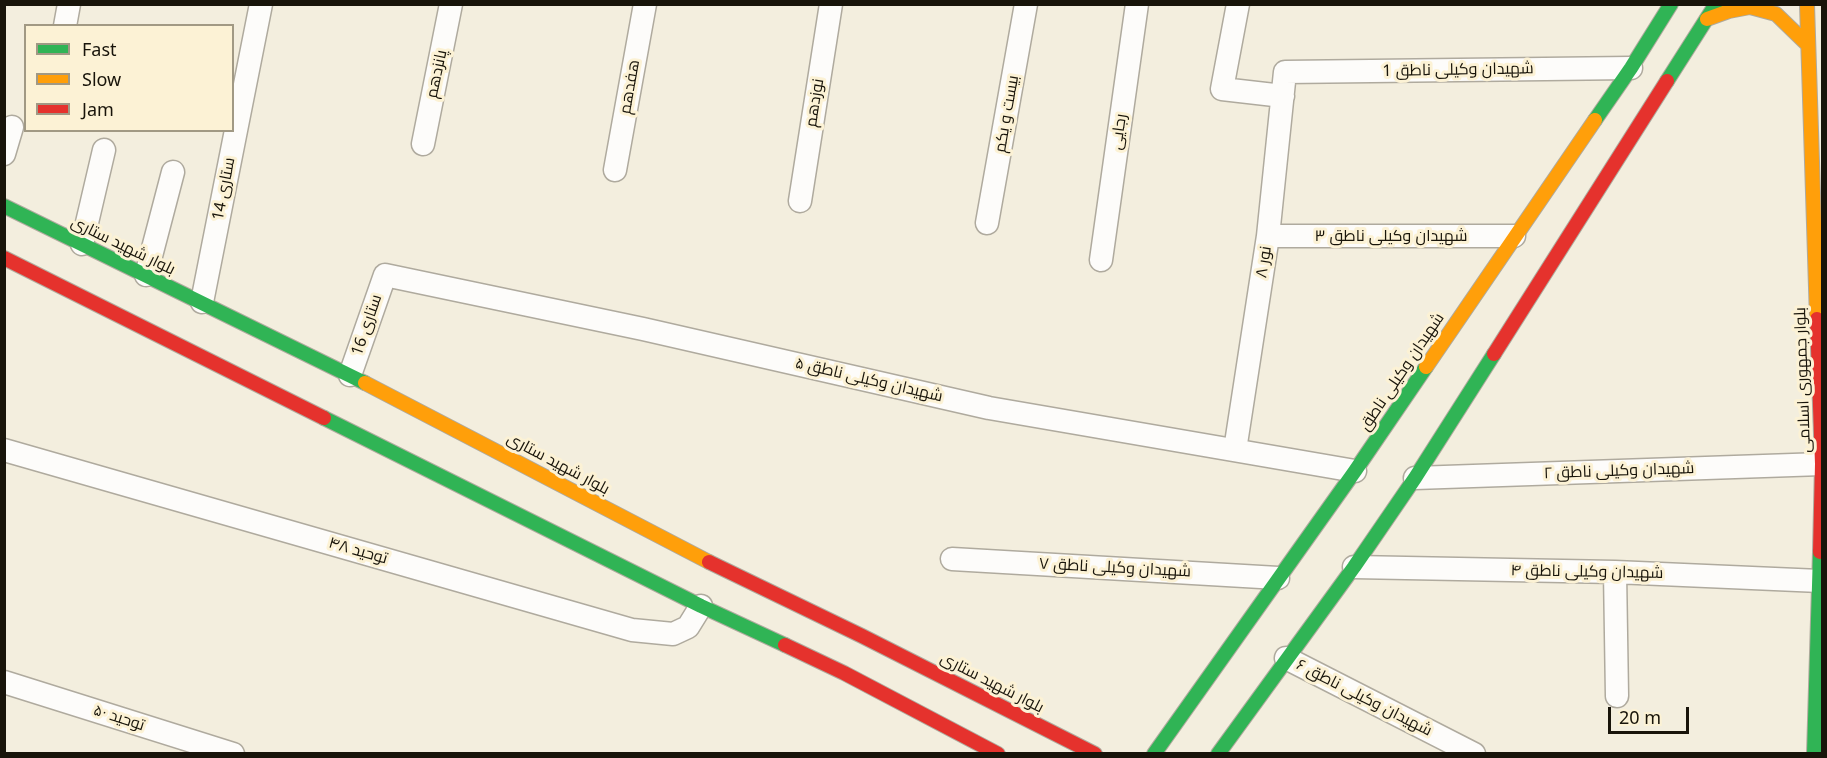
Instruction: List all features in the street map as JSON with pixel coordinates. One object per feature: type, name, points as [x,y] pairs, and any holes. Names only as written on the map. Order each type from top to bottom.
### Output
[{"type":"main road","name":"شهیدان وکیلی ناطق","points":[[1154,753],[1355,471],[1631,68],[1671,4]]},
{"type":"main road","points":[[1218,753],[1354,567],[1415,478],[1716,4]]},
{"type":"main road","name":"بلوار جمهوری اسلامی","points":[[1807,4],[1822,464],[1821,580],[1814,753]]},
{"type":"main road","points":[[1707,19],[1750,7],[1776,14],[1808,45]]},
{"type":"main road","name":"بلوار شهید ستاری","points":[[4,206],[350,375],[715,571],[1095,753]]},
{"type":"main road","points":[[4,258],[703,601],[998,753]]},
{"type":"street","points":[[65,24],[69,4]]},
{"type":"street","name":"ستاری 14","points":[[202,302],[261,4]]},
{"type":"street","name":"پانزدهم","points":[[423,144],[452,4]]},
{"type":"street","name":"هفدهم","points":[[615,170],[645,4]]},
{"type":"street","name":"نوزدهم","points":[[800,201],[831,4]]},
{"type":"street","name":"بیست و یکم","points":[[987,223],[1026,4]]},
{"type":"street","name":"رجایی","points":[[1101,260],[1137,4]]},
{"type":"street","points":[[1238,4],[1222,89],[1283,96]]},
{"type":"street","name":"شهیدان وکیلی ناطق 1","points":[[1285,72],[1631,68]]},
{"type":"street","name":"نور ۸","points":[[1235,450],[1268,236],[1285,72]]},
{"type":"street","points":[[4,154],[12,127]]},
{"type":"street","points":[[82,244],[105,150]]},
{"type":"street","points":[[146,275],[173,172]]},
{"type":"street","name":"شهیدان وکیلی ناطق ۳","points":[[1268,236],[1514,236]]},
{"type":"street","name":"شهیدان وکیلی ناطق ۵","points":[[385,275],[643,329],[989,408],[1355,471]]},
{"type":"street","name":"ستاری 16","points":[[350,375],[385,275]]},
{"type":"street","name":"توحید ۴۸","points":[[4,450],[632,630],[674,634],[688,627],[703,601]]},
{"type":"street","name":"شهیدان وکیلی ناطق ٢","points":[[1415,478],[1822,464]]},
{"type":"street","name":"شهیدان وکیلی ناطق ۷","points":[[952,558],[1278,578]]},
{"type":"street","name":"شهیدان وکیلی ناطق ۴","points":[[1354,567],[1615,572],[1821,580]]},
{"type":"street","points":[[1615,572],[1617,696]]},
{"type":"street","name":"شهیدان وکیلی ناطق ۶","points":[[1286,658],[1474,753]]},
{"type":"street","name":"توحید ۵۰","points":[[4,682],[225,752]]},
{"type":"traffic: fast","points":[[1595,120],[1671,4]]},
{"type":"traffic: fast","points":[[1667,81],[1716,4]]},
{"type":"traffic: fast","points":[[4,206],[365,383]]},
{"type":"traffic: fast","points":[[1218,754],[1354,567],[1415,478],[1494,354]]},
{"type":"traffic: fast","points":[[1154,754],[1426,367]]},
{"type":"traffic: fast","points":[[324,418],[701,606],[785,645]]},
{"type":"traffic: fast","points":[[1814,754],[1820,552]]},
{"type":"traffic: slow","points":[[1807,4],[1817,319]]},
{"type":"traffic: slow","points":[[1707,19],[1750,7],[1776,14],[1808,45]]},
{"type":"traffic: slow","points":[[1426,367],[1595,120]]},
{"type":"traffic: slow","points":[[365,383],[709,562]]},
{"type":"traffic: jam","points":[[1494,354],[1667,81]]},
{"type":"traffic: jam","points":[[4,258],[324,418]]},
{"type":"traffic: jam","points":[[1817,319],[1822,464],[1820,552]]},
{"type":"traffic: jam","points":[[709,562],[862,636],[1095,754]]},
{"type":"traffic: jam","points":[[785,645],[844,673],[998,754]]}]
